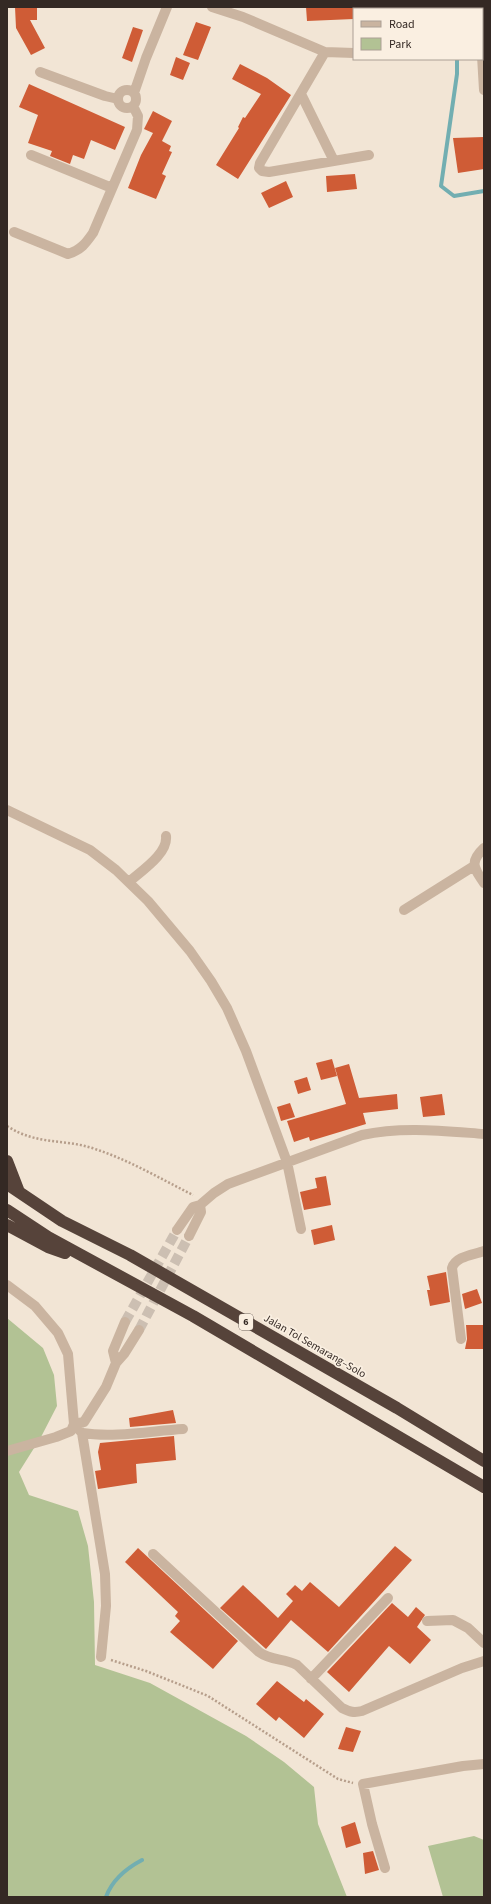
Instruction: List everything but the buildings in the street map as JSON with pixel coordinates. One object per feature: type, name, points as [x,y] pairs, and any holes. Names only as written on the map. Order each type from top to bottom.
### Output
[{"type":"highway","points":[[7,1161],[20,1192]]},
{"type":"highway","name":"Jalan Tol Semarang–Solo","points":[[7,1184],[62,1221],[130,1255],[397,1408],[484,1462]]},
{"type":"highway","name":"6","points":[[7,1210],[48,1237],[193,1316],[484,1487]]},
{"type":"highway","points":[[7,1225],[48,1247],[98,1265]]},
{"type":"street","points":[[134,93],[131,90],[124,90],[118,95],[120,106],[127,108],[133,106],[136,99],[134,93],[146,58],[167,7]]},
{"type":"street","points":[[212,7],[243,17],[325,52],[353,53]]},
{"type":"street","points":[[325,52],[260,163],[259,168],[265,172],[369,155]]},
{"type":"street","points":[[482,60],[484,90]]},
{"type":"street","points":[[40,72],[105,96],[118,99]]},
{"type":"street","points":[[301,94],[334,161]]},
{"type":"street","points":[[14,232],[68,254],[75,252],[84,246],[93,233],[137,130],[138,116],[133,106]]},
{"type":"street","points":[[31,155],[112,188]]},
{"type":"street","points":[[7,810],[90,850],[129,882],[148,901],[185,946],[215,988],[227,1008],[246,1051],[287,1162],[301,1229]]},
{"type":"street","points":[[129,882],[163,852],[167,842],[166,836]]},
{"type":"street","points":[[484,848],[474,860],[474,866],[484,883]]},
{"type":"street","points":[[404,910],[474,866]]},
{"type":"street","points":[[177,1230],[193,1207],[228,1184],[362,1135],[379,1132],[427,1130],[484,1134]]},
{"type":"street","points":[[189,1236],[201,1212],[202,1202]]},
{"type":"street","points":[[461,1339],[452,1268],[458,1259],[484,1251]]},
{"type":"street","points":[[7,1285],[35,1306],[58,1333],[68,1354],[74,1424],[71,1431],[56,1437],[7,1451]]},
{"type":"street","points":[[116,1363],[114,1351],[125,1322]]},
{"type":"street","points":[[74,1424],[84,1422],[89,1416],[106,1387],[116,1363],[124,1354],[139,1330]]},
{"type":"street","points":[[74,1424],[82,1433],[105,1574],[106,1606],[101,1656]]},
{"type":"street","points":[[82,1433],[93,1434],[183,1429]]},
{"type":"street","points":[[153,1554],[259,1652],[266,1657],[288,1661],[297,1665],[342,1708],[354,1713],[370,1708],[484,1660]]},
{"type":"street","points":[[311,1679],[388,1598]]},
{"type":"street","points":[[427,1621],[453,1620],[468,1628],[484,1643]]},
{"type":"street","points":[[385,1868],[368,1811],[363,1784],[464,1766],[484,1764]]},
{"type":"path","points":[[7,1126],[25,1136],[43,1141],[94,1148],[202,1202]]},
{"type":"path","points":[[101,1656],[146,1671],[208,1696],[338,1779],[363,1784]]},
{"type":"green space","points":[[7,1318],[43,1348],[54,1375],[57,1406],[41,1437],[19,1472],[29,1495],[78,1511],[88,1546],[94,1602],[95,1665],[150,1683],[246,1736],[284,1762],[314,1787],[318,1824],[347,1897],[7,1897]]},
{"type":"green space","points":[[474,1836],[484,1840],[484,1897],[443,1897],[428,1846]]},
{"type":"waterway","points":[[457,60],[457,74],[441,186],[454,196],[484,191]]},
{"type":"waterway","points":[[106,1897],[116,1880],[142,1860]]},
{"type":"tunnel","points":[[125,1322],[177,1230]]},
{"type":"tunnel","points":[[139,1330],[189,1236]]}]
